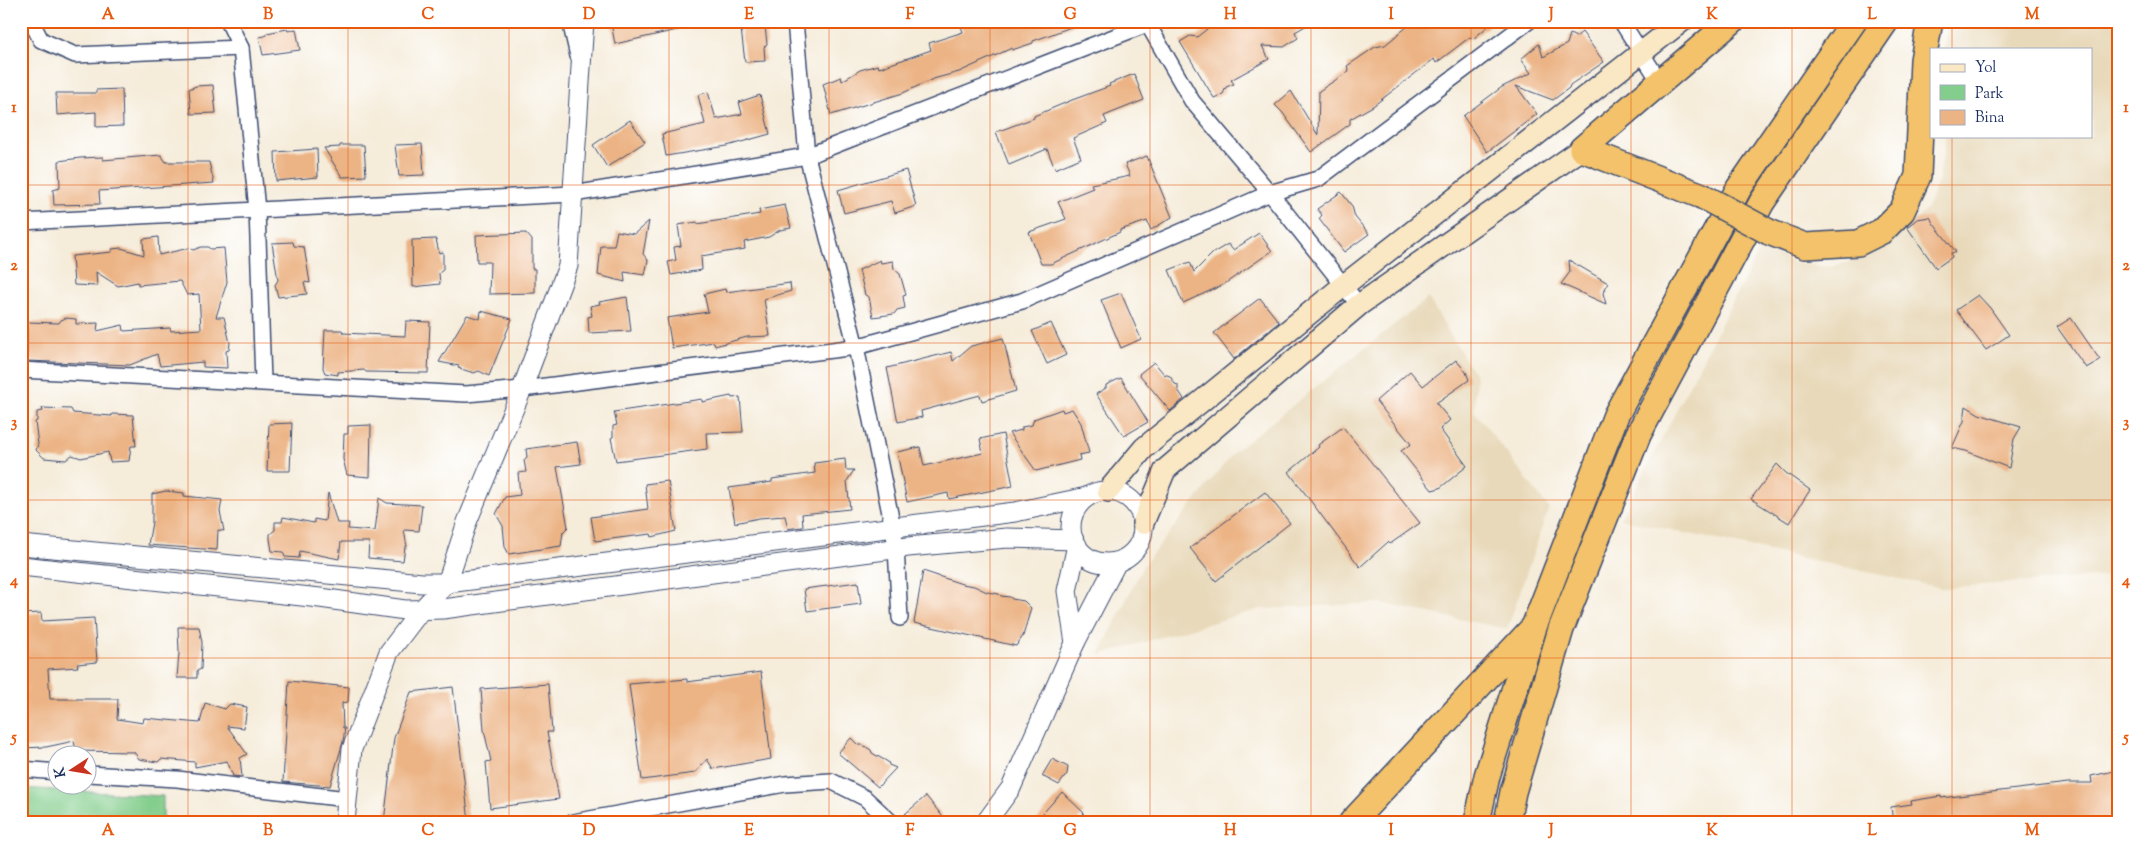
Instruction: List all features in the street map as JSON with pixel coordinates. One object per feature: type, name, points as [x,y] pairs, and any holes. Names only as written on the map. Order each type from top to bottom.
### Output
[{"type":"highway","points":[[1732,21],[1582,149],[1702,196],[1769,232],[1805,246],[1858,243],[1882,231],[1902,210],[1918,176],[1923,60],[1930,21]]},
{"type":"highway","points":[[1477,822],[1487,776],[1534,627],[1621,406],[1739,188],[1854,21]]},
{"type":"highway","points":[[1507,822],[1513,792],[1561,629],[1638,435],[1762,202],[1886,21]]},
{"type":"highway","points":[[1352,822],[1534,627]]},
{"type":"main road","points":[[1108,491],[1144,448],[1343,286],[1682,21]]},
{"type":"main road","points":[[1143,523],[1165,470],[1359,305],[1582,149]]},
{"type":"street","points":[[31,21],[40,40],[76,56],[241,48]]},
{"type":"street","points":[[228,21],[241,48],[257,210],[263,381]]},
{"type":"street","points":[[570,21],[581,71]]},
{"type":"street","points":[[345,822],[352,749],[389,652],[421,610],[447,583],[467,522],[522,389],[568,266],[584,21]]},
{"type":"street","points":[[795,21],[807,156],[856,347],[893,528],[900,618]]},
{"type":"street","points":[[21,370],[263,381],[466,394],[522,389],[856,347],[1022,301],[1270,193],[1318,179],[1529,21]]},
{"type":"street","points":[[1621,21],[1660,82]]},
{"type":"street","points":[[21,222],[573,194],[807,156],[1150,23],[1192,101],[1270,193],[1359,305]]},
{"type":"street","points":[[21,545],[422,583],[447,583],[1015,512],[1108,491],[1118,493],[1131,501],[1140,513],[1143,523],[1143,533],[1134,551],[1117,562],[1106,563],[1094,560],[1084,554],[1076,542],[1072,525],[1074,514],[1087,497]]},
{"type":"street","points":[[21,566],[320,598],[405,610],[421,610],[896,548],[1007,538],[1076,542]]},
{"type":"street","points":[[1075,643],[1067,590],[1076,542]]},
{"type":"street","points":[[986,822],[1012,788],[1075,643],[1117,562]]},
{"type":"street","points":[[21,769],[48,771]]},
{"type":"street","points":[[98,775],[177,779],[347,799]]},
{"type":"street","points":[[573,822],[785,784],[831,781],[865,798],[891,822]]},
{"type":"shaded area","points":[[1948,21],[2119,21],[2119,575],[1942,588],[1620,519],[1762,245],[1793,263],[1830,267],[1861,259],[1889,244],[1926,210],[1938,182],[1945,138],[2092,138],[2092,48],[1944,48]]},
{"type":"shaded area","points":[[1428,298],[1476,377],[1474,411],[1549,508],[1507,629],[1380,603],[1260,609],[1099,655],[1143,566],[1234,452]]},
{"type":"green space","points":[[21,788],[48,790],[48,796],[98,796],[98,792],[163,796],[163,822],[21,822]]},
{"type":"building","points":[[618,21],[689,21],[690,27],[615,44],[611,23]]},
{"type":"building","points":[[959,21],[1082,21],[1082,23],[1033,41],[1033,43],[1012,50],[1012,48],[959,72],[933,79],[903,93],[831,115],[823,84],[841,77],[842,81],[860,70],[878,65],[879,68],[931,50],[929,43],[963,32]]},
{"type":"building","points":[[1217,21],[1314,21],[1295,32],[1298,38],[1284,47],[1262,46],[1269,59],[1231,80],[1234,84],[1226,87],[1223,94],[1214,98],[1180,42],[1190,36],[1197,37]]},
{"type":"building","points":[[1414,21],[1494,21],[1473,39],[1470,37],[1436,63],[1434,59],[1373,106],[1350,119],[1350,124],[1311,152],[1275,105],[1291,91],[1318,135],[1319,91],[1349,71],[1347,66],[1375,47],[1385,45]]},
{"type":"building","points":[[765,26],[767,44],[764,47],[765,61],[745,62],[741,29]]},
{"type":"building","points":[[287,29],[288,31],[296,29],[300,50],[263,55],[259,37],[265,36],[267,33]]},
{"type":"building","points":[[1582,32],[1604,62],[1570,85],[1569,88],[1553,100],[1516,86],[1537,114],[1487,152],[1463,116],[1502,87],[1531,73],[1521,59],[1539,44],[1543,57],[1567,44],[1570,34],[1576,37]]},
{"type":"building","points":[[1134,74],[1144,100],[1104,116],[1107,123],[1073,138],[1081,158],[1055,169],[1047,149],[1009,165],[996,132],[1034,118],[1034,116],[1110,86],[1109,84]]},
{"type":"building","points":[[213,85],[216,113],[191,114],[189,89],[196,86]]},
{"type":"building","points":[[122,89],[123,126],[96,127],[96,112],[57,115],[56,93],[96,93],[96,90]]},
{"type":"building","points":[[708,92],[716,119],[742,114],[739,102],[760,95],[770,134],[727,146],[666,156],[662,134],[705,124],[698,95]]},
{"type":"building","points":[[630,120],[645,142],[607,167],[593,145]]},
{"type":"building","points":[[422,144],[424,175],[399,176],[395,145]]},
{"type":"building","points":[[340,145],[364,145],[366,176],[342,177],[324,148],[340,147]]},
{"type":"building","points":[[317,149],[318,177],[276,181],[275,152]]},
{"type":"building","points":[[161,155],[166,162],[209,162],[214,183],[99,191],[100,204],[54,205],[53,190],[60,188],[59,161],[80,158],[103,157],[103,160]]},
{"type":"building","points":[[1147,156],[1172,217],[1151,230],[1147,221],[1120,230],[1120,232],[1051,264],[1041,264],[1029,232],[1066,219],[1058,202],[1093,188],[1091,184],[1130,176],[1125,164]]},
{"type":"building","points":[[906,170],[916,206],[895,213],[891,201],[844,213],[838,190]]},
{"type":"building","points":[[1341,192],[1352,206],[1355,217],[1369,234],[1344,252],[1319,219],[1322,215],[1317,209]]},
{"type":"building","points":[[785,205],[791,228],[780,230],[769,237],[744,242],[745,249],[701,256],[702,270],[671,275],[668,262],[676,260],[674,247],[681,246],[678,225],[697,222],[697,224],[760,214],[759,210]]},
{"type":"building","points":[[1930,217],[1956,252],[1951,253],[1952,257],[1936,268],[1907,227],[1917,219]]},
{"type":"building","points":[[649,221],[643,254],[648,260],[645,275],[624,272],[625,282],[598,275],[601,246],[614,246],[617,231],[634,234]]},
{"type":"building","points":[[526,233],[532,240],[532,269],[535,269],[535,293],[489,294],[490,262],[477,262],[476,235]]},
{"type":"building","points":[[1259,233],[1272,251],[1223,285],[1183,303],[1169,270],[1190,262],[1194,272],[1213,253],[1228,244],[1233,250]]},
{"type":"building","points":[[158,237],[159,255],[189,248],[193,250],[201,247],[208,247],[210,249],[224,248],[227,282],[216,317],[224,317],[230,343],[229,350],[226,351],[227,368],[203,367],[203,362],[160,366],[157,354],[130,365],[27,361],[27,322],[59,323],[66,318],[76,319],[76,324],[98,323],[97,331],[123,325],[124,331],[170,328],[171,331],[201,329],[199,294],[187,295],[180,281],[138,285],[138,282],[118,286],[96,272],[97,286],[74,285],[72,256],[112,252],[112,249],[121,248],[144,255],[143,239]]},
{"type":"building","points":[[436,239],[439,253],[443,252],[443,270],[439,273],[440,284],[413,287],[412,240]]},
{"type":"building","points":[[293,242],[294,246],[304,247],[310,283],[304,282],[307,294],[278,297],[275,285],[278,280],[272,243]]},
{"type":"building","points":[[880,260],[881,263],[893,261],[894,269],[900,274],[906,295],[903,296],[905,308],[897,310],[894,314],[873,317],[869,297],[865,295],[859,270]]},
{"type":"building","points":[[1569,260],[1608,283],[1603,293],[1606,304],[1561,284],[1570,272]]},
{"type":"building","points":[[790,283],[791,291],[764,299],[770,336],[747,337],[715,346],[714,342],[672,348],[667,318],[708,312],[704,294],[725,289],[726,292]]},
{"type":"building","points":[[1121,293],[1141,339],[1121,348],[1101,300]]},
{"type":"building","points":[[1978,295],[1990,308],[2009,335],[1986,350],[1956,310]]},
{"type":"building","points":[[627,297],[631,331],[589,333],[588,317],[592,316],[590,306],[600,304],[599,302]]},
{"type":"building","points":[[1260,298],[1279,322],[1234,359],[1214,333]]},
{"type":"building","points":[[481,311],[512,319],[489,376],[479,371],[474,373],[458,368],[459,366],[439,362],[467,315],[480,319]]},
{"type":"building","points":[[2071,318],[2100,360],[2086,368],[2057,327]]},
{"type":"building","points":[[406,321],[430,322],[428,373],[366,372],[364,370],[338,372],[338,375],[325,373],[323,368],[325,330],[342,330],[343,333],[405,336]]},
{"type":"building","points":[[1051,323],[1066,355],[1047,364],[1032,331]]},
{"type":"building","points":[[1003,338],[1016,391],[982,401],[980,395],[921,411],[922,417],[898,422],[887,368],[951,352],[953,361],[971,346]]},
{"type":"building","points":[[1456,360],[1466,372],[1469,380],[1436,403],[1450,420],[1440,429],[1467,466],[1440,488],[1432,490],[1401,451],[1411,444],[1376,401],[1410,371],[1423,386]]},
{"type":"building","points":[[1154,362],[1164,374],[1170,376],[1175,384],[1178,385],[1178,390],[1184,399],[1170,411],[1139,374]]},
{"type":"building","points":[[1121,378],[1148,422],[1124,436],[1096,394],[1106,388],[1106,385]]},
{"type":"building","points":[[731,396],[732,398],[740,397],[743,432],[706,433],[707,449],[616,461],[611,438],[613,437],[613,426],[617,425],[614,412],[702,399],[702,402]]},
{"type":"building","points":[[1966,406],[1979,414],[2021,427],[2014,439],[2009,468],[1966,451],[1952,448],[1964,421]]},
{"type":"building","points":[[42,408],[71,409],[73,413],[112,416],[112,414],[133,415],[136,446],[131,446],[129,461],[110,462],[108,452],[81,458],[72,455],[66,460],[44,458],[36,450],[38,444],[35,422],[37,421],[37,412],[43,411]]},
{"type":"building","points":[[1062,409],[1063,412],[1072,409],[1081,423],[1089,453],[1079,455],[1080,460],[1036,471],[1009,433],[1022,430],[1022,427],[1032,425],[1034,419]]},
{"type":"building","points":[[292,423],[290,471],[267,471],[269,424]]},
{"type":"building","points":[[371,425],[370,477],[347,475],[343,459],[344,434],[348,434],[348,426]]},
{"type":"building","points":[[1343,427],[1420,523],[1390,544],[1388,542],[1360,567],[1289,472],[1319,447],[1318,445]]},
{"type":"building","points":[[1003,434],[1013,486],[949,499],[948,493],[907,502],[897,452],[920,447],[924,466],[983,453],[980,439]]},
{"type":"building","points":[[577,442],[581,464],[557,467],[568,527],[563,532],[561,546],[509,554],[505,547],[503,526],[496,514],[505,497],[520,495],[518,473],[526,472],[524,460],[527,457],[526,449]]},
{"type":"building","points":[[845,459],[846,470],[854,470],[847,481],[850,509],[802,514],[803,527],[788,529],[785,516],[759,518],[735,523],[729,488],[815,473],[814,463]]},
{"type":"building","points":[[1777,464],[1810,490],[1789,523],[1751,499]]},
{"type":"building","points":[[668,481],[676,531],[652,537],[651,534],[595,541],[591,517],[648,509],[645,484]]},
{"type":"building","points":[[166,491],[184,493],[184,496],[222,500],[220,511],[224,531],[218,530],[217,550],[148,545],[152,522],[152,494]]},
{"type":"building","points":[[1265,492],[1290,523],[1216,581],[1190,548]]},
{"type":"building","points":[[328,493],[337,523],[349,523],[348,529],[375,531],[379,498],[387,503],[422,505],[419,531],[404,530],[407,547],[405,547],[403,561],[368,558],[369,542],[341,542],[339,559],[300,551],[299,558],[285,557],[283,552],[272,551],[270,534],[275,530],[275,522],[282,522],[283,517],[314,523],[314,519],[325,521]]},
{"type":"building","points":[[923,571],[974,586],[987,592],[1024,601],[1031,608],[1023,636],[1016,646],[914,623]]},
{"type":"building","points":[[858,582],[861,604],[807,611],[804,589]]},
{"type":"building","points":[[41,613],[42,621],[94,618],[97,662],[77,664],[78,667],[48,669],[50,699],[118,699],[117,719],[143,723],[144,718],[200,723],[205,703],[225,709],[230,704],[247,707],[244,728],[227,726],[247,754],[240,758],[242,777],[233,776],[227,761],[195,767],[195,762],[161,759],[158,762],[139,759],[134,752],[98,751],[98,746],[75,746],[74,741],[46,747],[21,748],[21,614]]},
{"type":"building","points":[[178,627],[199,627],[202,642],[201,669],[197,671],[197,678],[177,678],[179,653]]},
{"type":"building","points":[[761,672],[771,759],[713,769],[707,759],[695,773],[642,780],[629,684],[687,679],[687,682]]},
{"type":"building","points":[[289,681],[349,687],[348,702],[342,703],[343,728],[345,728],[343,742],[330,786],[283,782]]},
{"type":"building","points":[[548,684],[552,732],[547,732],[559,799],[490,808],[486,762],[491,761],[484,730],[481,689]]},
{"type":"building","points":[[453,687],[469,822],[384,822],[394,738],[411,692]]},
{"type":"building","points":[[851,738],[858,745],[863,745],[871,750],[872,753],[888,762],[889,765],[896,768],[878,787],[838,753]]},
{"type":"building","points":[[1052,759],[1068,767],[1067,774],[1059,785],[1042,776]]},
{"type":"building","points":[[2119,770],[2119,822],[1893,822],[1891,807],[1912,804],[1911,801],[1941,796],[1941,798],[2068,783],[2092,783],[2091,776]]},
{"type":"building","points":[[1062,792],[1084,813],[1076,822],[1035,822]]},
{"type":"building","points":[[926,796],[947,822],[912,822],[905,814]]}]
